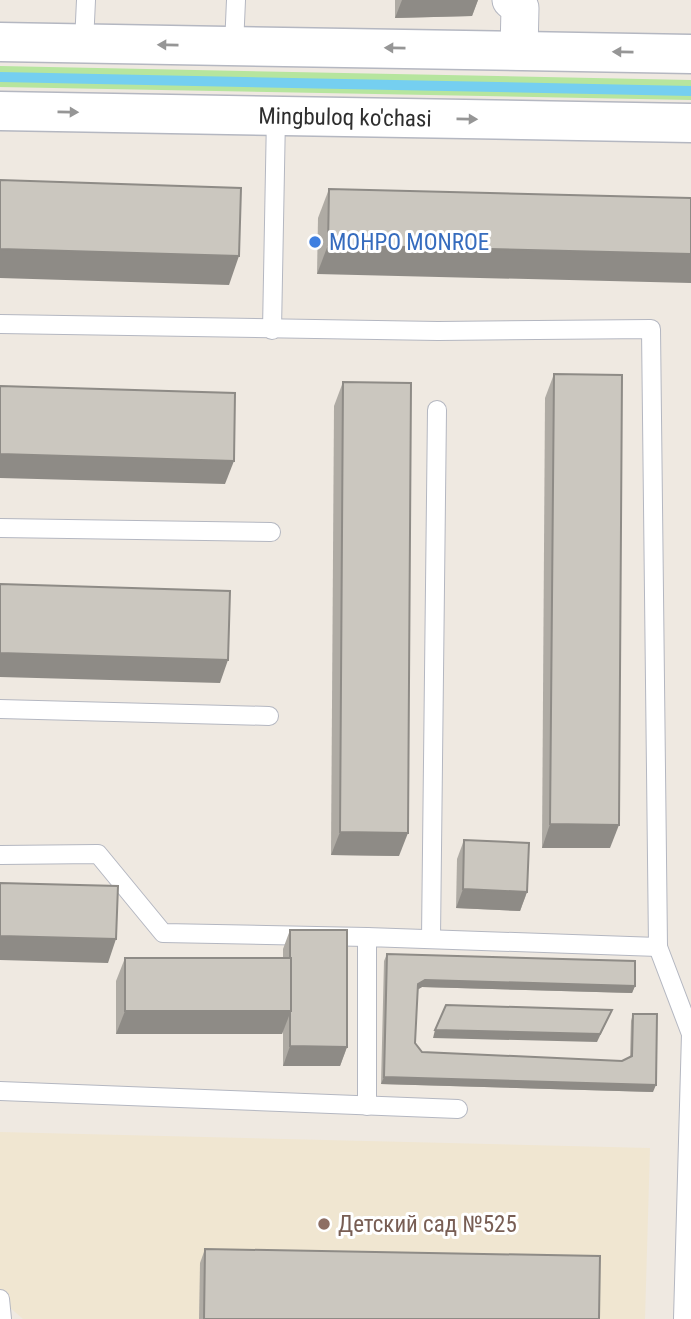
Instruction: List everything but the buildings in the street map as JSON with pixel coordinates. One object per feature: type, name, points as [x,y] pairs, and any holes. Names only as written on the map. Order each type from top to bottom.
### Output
[{"type":"main road","points":[[0,42],[691,54]]},
{"type":"main road","name":"Mingbuloq ko'chasi","points":[[0,111],[691,123]]},
{"type":"street","points":[[511,0],[520,8],[519,51]]},
{"type":"lane","points":[[84,43],[86,0]]},
{"type":"lane","points":[[234,46],[236,0]]},
{"type":"lane","points":[[272,330],[276,116]]},
{"type":"lane","points":[[0,324],[272,330],[651,329],[658,947],[691,1034],[682,1319]]},
{"type":"lane","points":[[431,938],[437,410]]},
{"type":"lane","points":[[0,528],[271,532]]},
{"type":"lane","points":[[0,709],[269,716]]},
{"type":"lane","points":[[0,855],[98,854],[163,933],[431,938],[658,947]]},
{"type":"lane","points":[[367,937],[367,1106]]},
{"type":"lane","points":[[1,1093],[458,1109]]},
{"type":"lane","points":[[0,1299],[2,1319]]},
{"type":"shaded area","name":"Детский сад №525","points":[[0,1132],[650,1148],[645,1319],[23,1319],[0,1299]]},
{"type":"green space","points":[[0,66],[691,80],[691,100],[0,87]]},
{"type":"waterway","points":[[0,77],[691,91]]},
{"type":"place","name":"МОНРО MONROE","points":[[315,242]]},
{"type":"place","name":"Детский сад №525","points":[[324,1224]]}]
